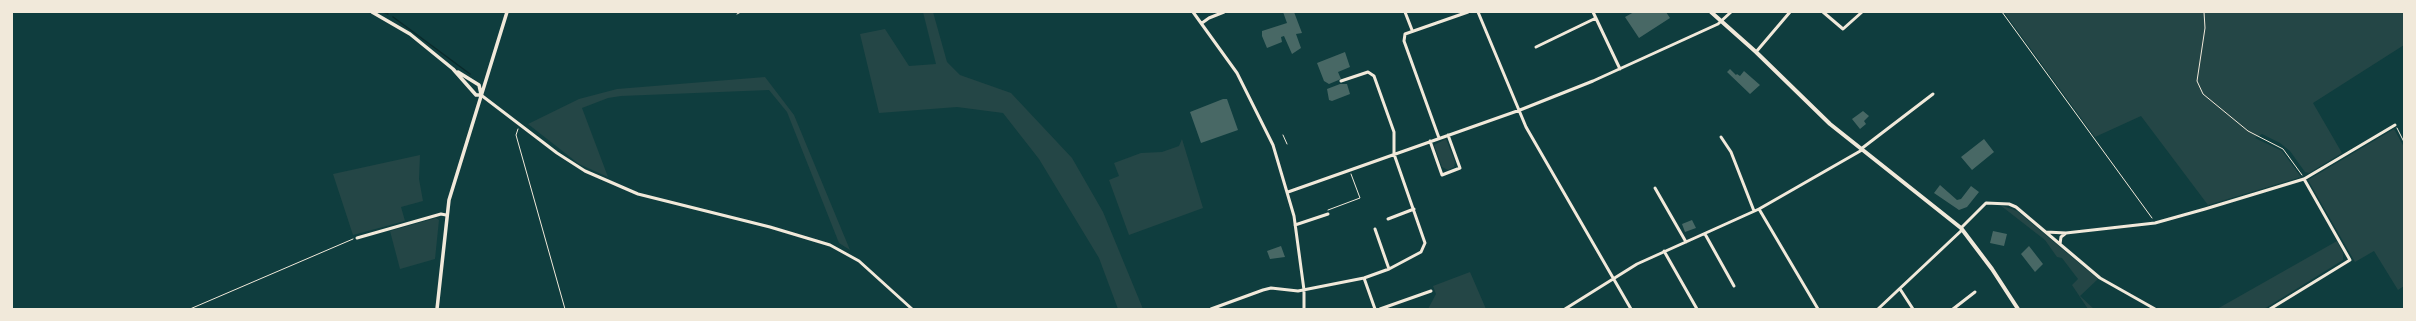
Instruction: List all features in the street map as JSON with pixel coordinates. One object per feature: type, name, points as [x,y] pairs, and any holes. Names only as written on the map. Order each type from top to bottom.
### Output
[{"type":"main road","points":[[1712,12],[1756,52],[1830,124],[1962,229],[1992,268],[2018,309]]},
{"type":"street","points":[[372,12],[410,34],[454,70],[479,85],[481,95]]},
{"type":"street","points":[[437,309],[446,215],[452,185],[507,12]]},
{"type":"street","points":[[1193,12],[1202,23],[1249,94],[1274,145],[1296,225],[1304,290],[1304,309]]},
{"type":"street","points":[[1202,23],[1209,18],[1224,12]]},
{"type":"street","points":[[1405,12],[1412,30]]},
{"type":"street","points":[[1439,138],[1404,41],[1405,34],[1412,30],[1468,12]]},
{"type":"street","points":[[1478,12],[1526,126],[1631,309]]},
{"type":"street","points":[[1594,12],[1620,69]]},
{"type":"street","points":[[1288,192],[1520,110],[1620,69],[1722,22],[1730,12]]},
{"type":"street","points":[[1756,52],[1790,12]]},
{"type":"street","points":[[1823,12],[1843,29],[1862,12]]},
{"type":"street","points":[[1536,47],[1596,18]]},
{"type":"street","points":[[454,70],[476,95],[481,95],[520,125],[585,171],[621,188],[770,226],[830,245],[859,261],[912,309]]},
{"type":"street","points":[[1211,309],[1267,289],[1304,290],[1364,278],[1389,269],[1422,252],[1425,243],[1394,154],[1394,132],[1374,76],[1368,72],[1341,81]]},
{"type":"street","points":[[1566,309],[1613,279],[1664,251],[1759,209],[1862,149],[1934,94]]},
{"type":"street","points":[[2046,232],[2066,233],[2155,223],[2304,179],[2394,125]]},
{"type":"street","points":[[1430,141],[1442,175],[1460,168],[1448,135]]},
{"type":"street","points":[[1722,137],[1731,152],[1754,211]]},
{"type":"street","points":[[2270,309],[2350,260],[2304,179]]},
{"type":"street","points":[[1655,188],[1686,242]]},
{"type":"street","points":[[1878,309],[1962,229],[1983,205],[1994,202],[2016,207],[2100,278],[2155,309]]},
{"type":"street","points":[[1388,219],[1414,209]]},
{"type":"street","points":[[1759,209],[1818,309]]},
{"type":"street","points":[[357,238],[441,214],[446,215]]},
{"type":"street","points":[[1296,225],[1328,214]]},
{"type":"street","points":[[1375,229],[1389,269]]},
{"type":"street","points":[[2060,244],[2061,237],[2066,233]]},
{"type":"street","points":[[1705,234],[1734,286]]},
{"type":"street","points":[[1664,251],[1697,309]]},
{"type":"street","points":[[1364,278],[1375,309]]},
{"type":"street","points":[[1900,289],[1913,309]]},
{"type":"street","points":[[1380,309],[1431,291]]},
{"type":"street","points":[[1953,309],[1975,292]]},
{"type":"path","points":[[737,14],[741,12]]},
{"type":"path","points":[[2002,12],[2155,223]]},
{"type":"path","points":[[2204,12],[2205,28],[2197,81],[2203,94],[2248,131],[2283,149],[2304,179]]},
{"type":"path","points":[[520,125],[516,135],[565,309]]},
{"type":"path","points":[[2394,125],[2404,142]]},
{"type":"path","points":[[1283,135],[1287,144]]},
{"type":"path","points":[[1328,214],[1326,210],[1360,198],[1350,170]]},
{"type":"path","points":[[190,309],[357,238]]},
{"type":"shaded area","points":[[923,12],[933,12],[947,62],[960,75],[1011,93],[1072,158],[1103,212],[1143,309],[1118,309],[1099,258],[1039,159],[1003,113],[957,107],[879,113],[860,34],[885,29],[909,66],[936,64]]},
{"type":"shaded area","points":[[2004,12],[2404,12],[2404,45],[2313,103],[2342,153],[2309,173],[2305,172],[2290,151],[2280,143],[2262,134],[2255,138],[2282,151],[2301,177],[2208,205],[2141,116],[2095,137]]},
{"type":"shaded area","points":[[765,77],[794,115],[850,250],[839,243],[787,112],[769,90],[621,96],[608,98],[582,108],[608,177],[579,164],[528,124],[579,99],[617,89]]},
{"type":"shaded area","points":[[2394,129],[2404,147],[2404,286],[2398,290],[2374,251],[2355,262],[2308,180]]},
{"type":"shaded area","points":[[1182,139],[1203,208],[1129,235],[1109,180],[1119,176],[1114,163],[1141,153],[1162,152],[1179,146]]},
{"type":"shaded area","points":[[1446,139],[1455,162],[1454,167],[1448,170],[1442,167],[1434,145]]},
{"type":"shaded area","points":[[420,155],[419,179],[423,201],[401,207],[405,221],[353,235],[333,174]]},
{"type":"shaded area","points":[[2000,205],[2017,211],[2098,279],[2080,296],[2094,309],[2088,309],[2072,285],[2078,279],[2062,258],[2057,257],[2045,240]]},
{"type":"shaded area","points":[[436,218],[439,220],[435,259],[400,269],[390,231]]},
{"type":"shaded area","points":[[2337,241],[2343,253],[2343,260],[2264,309],[2217,309]]},
{"type":"shaded area","points":[[1470,272],[1486,309],[1428,309],[1436,294],[1433,286]]},
{"type":"building","points":[[1283,12],[1294,12],[1302,33],[1296,34],[1301,48],[1292,54],[1284,36],[1281,37],[1282,42],[1267,48],[1262,36],[1262,31],[1287,23]]},
{"type":"building","points":[[1634,12],[1666,12],[1670,18],[1639,38],[1625,17]]},
{"type":"building","points":[[1345,52],[1350,67],[1338,72],[1341,79],[1329,84],[1324,81],[1317,63]]},
{"type":"building","points":[[1730,69],[1736,75],[1737,74],[1740,76],[1744,71],[1760,85],[1750,94],[1727,72]]},
{"type":"building","points":[[1340,84],[1347,84],[1350,94],[1332,101],[1329,100],[1327,89]]},
{"type":"building","points":[[1223,99],[1227,99],[1238,130],[1201,143],[1190,112]]},
{"type":"building","points":[[1863,111],[1869,116],[1864,121],[1866,124],[1860,129],[1852,119]]},
{"type":"building","points":[[1984,139],[1994,152],[1972,170],[1961,157]]},
{"type":"building","points":[[1940,185],[1957,200],[1961,199],[1971,186],[1979,192],[1967,207],[1959,210],[1934,193]]},
{"type":"building","points":[[1692,220],[1696,228],[1685,232],[1682,224]]},
{"type":"building","points":[[1993,231],[2007,234],[2004,246],[1990,243]]},
{"type":"building","points":[[1281,246],[1285,257],[1270,259],[1267,251]]},
{"type":"building","points":[[2029,246],[2043,264],[2035,272],[2021,254]]},
{"type":"waterway","points":[[383,12],[388,14]]},
{"type":"waterway","points":[[393,17],[470,74]]}]
